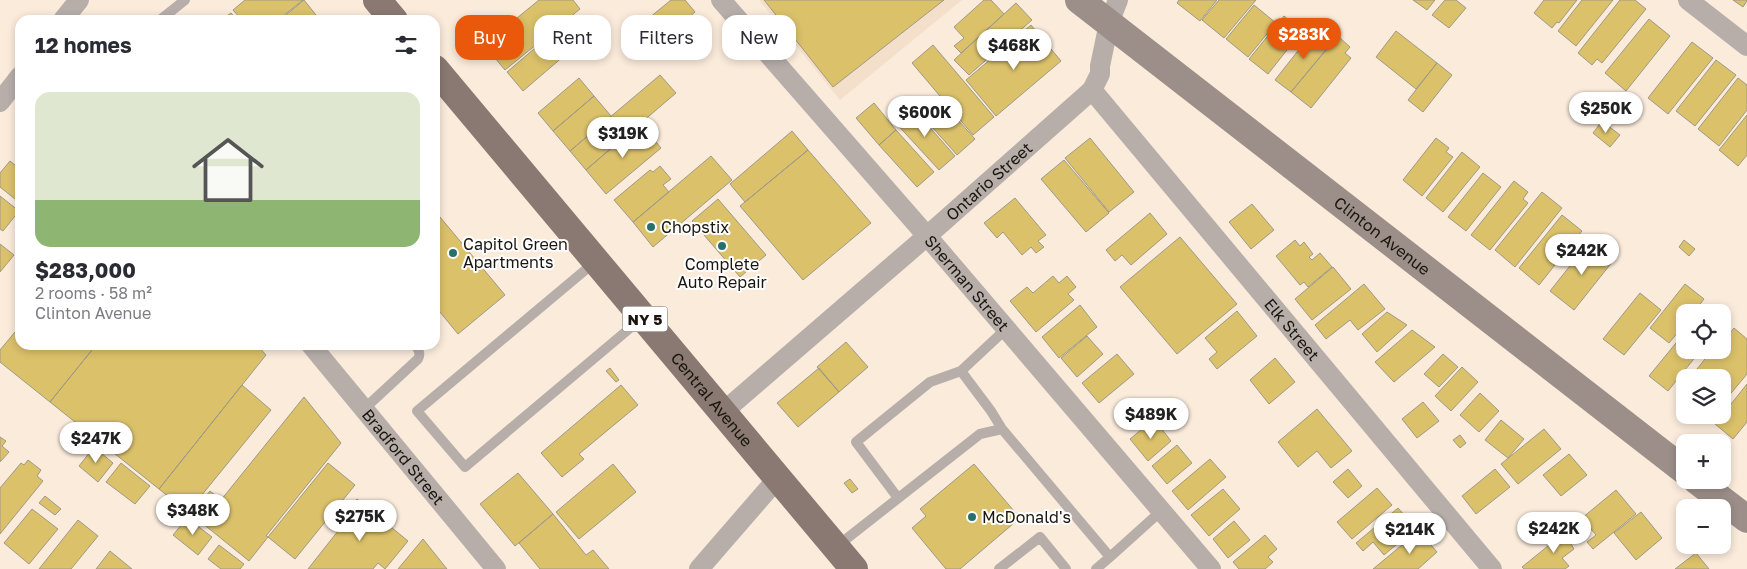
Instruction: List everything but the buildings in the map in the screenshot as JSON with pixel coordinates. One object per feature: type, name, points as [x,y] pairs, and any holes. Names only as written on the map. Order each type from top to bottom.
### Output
[{"type":"main road","points":[[377,0],[390,15]]},
{"type":"main road","name":"Central Avenue","points":[[440,75],[854,569]]},
{"type":"street","points":[[67,15],[79,0]]},
{"type":"street","name":"Sherman Street","points":[[721,0],[927,236],[1211,569]]},
{"type":"street","name":"Clinton Avenue","points":[[1079,0],[1114,12],[1676,464]]},
{"type":"street","points":[[1688,0],[1747,46]]},
{"type":"street","name":"Ontario Street","points":[[723,412],[927,236],[1092,90],[1100,74],[1100,66],[1114,12]]},
{"type":"street","points":[[0,102],[15,82]]},
{"type":"street","name":"Elk Street","points":[[1092,90],[1492,569]]},
{"type":"street","name":"Bradford Street","points":[[315,350],[496,569]]},
{"type":"street","points":[[700,569],[777,479]]},
{"type":"street","points":[[1708,489],[1747,519]]},
{"type":"lane","points":[[166,15],[185,0]]},
{"type":"lane","points":[[596,261],[417,411],[465,467],[643,317]]},
{"type":"lane","points":[[898,498],[856,442],[930,382],[961,371],[1006,330]]},
{"type":"lane","points":[[364,410],[418,360],[418,350]]},
{"type":"lane","points":[[961,371],[991,411],[1002,430],[1110,556]]},
{"type":"lane","points":[[836,547],[980,434],[1002,430]]},
{"type":"lane","points":[[1096,569],[1161,511]]},
{"type":"lane","points":[[999,569],[1040,536],[1066,569]]},
{"type":"shaded area","points":[[759,0],[962,0],[840,100],[796,46],[796,15],[771,15]]},
{"type":"place","name":"Chopstix","points":[[651,227]]},
{"type":"place","name":"Complete Auto Repair","points":[[722,246]]},
{"type":"place","name":"Capitol Green Apartments","points":[[453,253]]},
{"type":"place","name":"McDonald's","points":[[972,517]]}]
